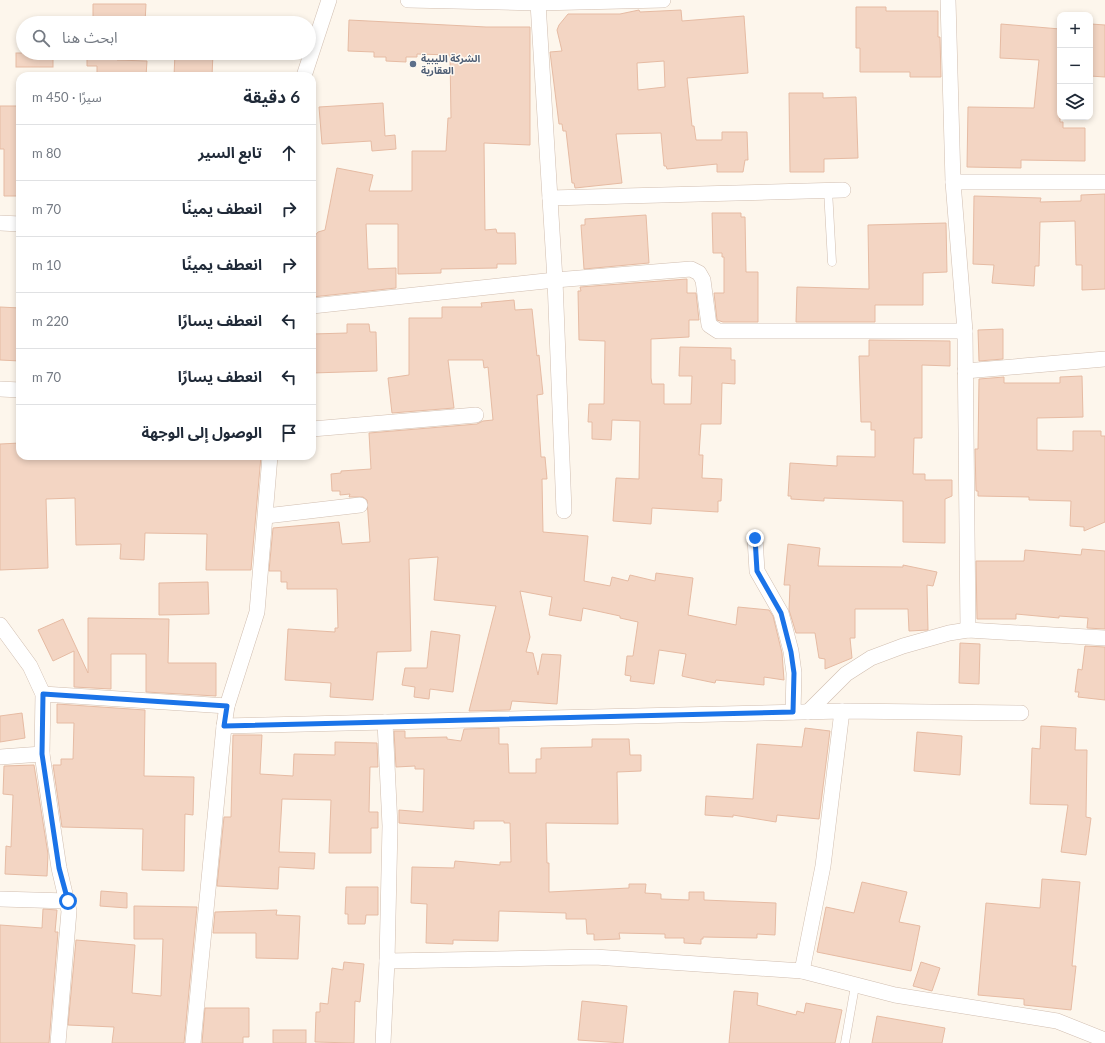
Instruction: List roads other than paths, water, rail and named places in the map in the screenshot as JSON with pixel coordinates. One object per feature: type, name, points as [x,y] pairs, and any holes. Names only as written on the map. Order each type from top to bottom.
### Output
[{"type":"street","points":[[316,40],[329,0]]},
{"type":"street","points":[[408,0],[538,3],[663,0]]},
{"type":"street","points":[[948,0],[953,182],[965,331],[968,630]]},
{"type":"street","points":[[538,3],[555,280],[564,511]]},
{"type":"street","points":[[305,72],[309,60]]},
{"type":"street","points":[[953,182],[1105,182]]},
{"type":"street","points":[[550,198],[843,190]]},
{"type":"street","points":[[0,223],[16,224]]},
{"type":"street","points":[[316,306],[555,280],[691,269],[699,273],[703,280],[709,325],[718,331],[965,331]]},
{"type":"street","points":[[965,371],[1105,359]]},
{"type":"street","points":[[0,389],[16,390]]},
{"type":"street","points":[[316,429],[476,415]]},
{"type":"street","points":[[193,1043],[224,726],[227,706],[257,612],[270,460]]},
{"type":"street","points":[[266,516],[360,506]]},
{"type":"street","points":[[755,538],[757,571],[781,613],[791,652],[794,673],[793,712]]},
{"type":"street","points":[[0,625],[30,666],[43,694],[42,754],[59,868],[68,901],[69,911],[58,1043]]},
{"type":"street","points":[[808,712],[846,674],[871,658],[903,646],[949,632],[968,630],[1105,638]]},
{"type":"street","points":[[43,694],[227,706]]},
{"type":"street","points":[[224,726],[793,712],[1021,713]]},
{"type":"street","points":[[802,971],[823,866],[842,712]]},
{"type":"street","points":[[383,1043],[387,961],[390,826],[385,722]]},
{"type":"street","points":[[0,757],[42,754]]},
{"type":"street","points":[[0,899],[68,901]]},
{"type":"street","points":[[387,961],[595,957],[802,971],[895,995],[1057,1021],[1105,1040]]},
{"type":"lane","points":[[828,190],[832,262]]},
{"type":"lane","points":[[845,1043],[856,986]]},
{"type":"place","name":"الشركة الليبية العقارية","points":[[413,64]]}]
